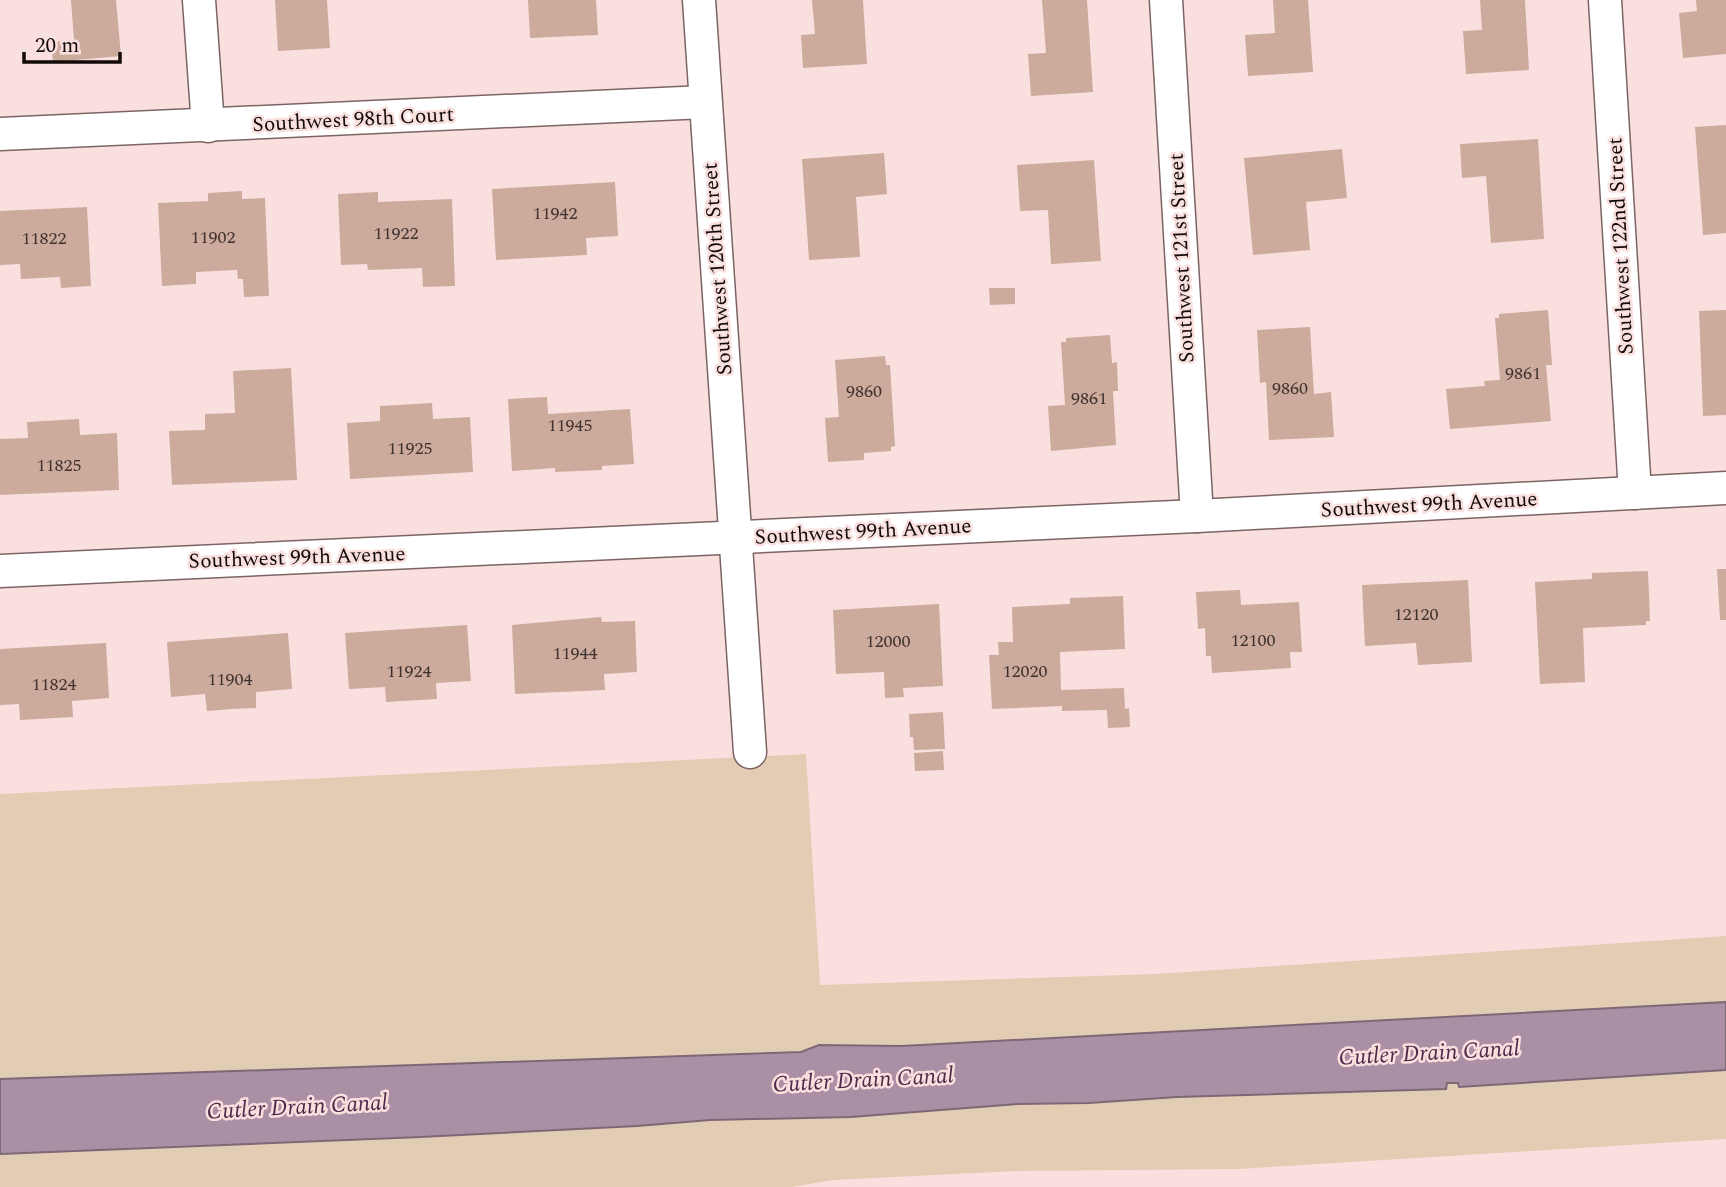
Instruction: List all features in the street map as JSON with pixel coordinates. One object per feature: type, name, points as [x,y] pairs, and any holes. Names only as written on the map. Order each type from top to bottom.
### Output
[{"type":"street","points":[[200,0],[208,126]]},
{"type":"street","name":"Southwest 120th Street","points":[[699,0],[750,752]]},
{"type":"street","name":"Southwest 121st Street","points":[[1166,0],[1197,516]]},
{"type":"street","name":"Southwest 122nd Street","points":[[1605,0],[1635,493]]},
{"type":"street","name":"Southwest 98th Court","points":[[0,134],[705,102]]},
{"type":"street","name":"Southwest 99th Avenue","points":[[0,571],[1197,516],[1726,488]]},
{"type":"shaded area","points":[[806,754],[820,985],[1156,974],[1726,936],[1726,1002],[902,1046],[819,1045],[801,1052],[0,1079],[0,794]]},
{"type":"shaded area","points":[[1726,1070],[1726,1139],[1239,1169],[1017,1171],[833,1180],[792,1187],[0,1187],[0,1154],[421,1137],[710,1120],[851,1117],[1018,1104],[1445,1089],[1446,1083],[1458,1083],[1459,1087]]},
{"type":"water","name":"Cutler Drain Canal","points":[[1726,1002],[1726,1070],[1459,1087],[1458,1083],[1447,1083],[1446,1089],[1018,1104],[851,1117],[710,1120],[421,1137],[0,1154],[0,1079],[801,1052],[819,1045],[902,1046]]},
{"type":"building","points":[[71,0],[116,0],[121,56],[53,62],[51,42],[74,40]]},
{"type":"building","points":[[275,0],[327,0],[330,48],[278,51]]},
{"type":"building","points":[[528,0],[596,0],[598,35],[530,38]]},
{"type":"building","points":[[812,0],[863,0],[867,64],[803,68],[801,35],[815,34]]},
{"type":"building","points":[[1042,0],[1087,0],[1093,92],[1031,96],[1028,54],[1046,53]]},
{"type":"building","points":[[1273,0],[1308,0],[1313,72],[1248,76],[1245,35],[1275,33]]},
{"type":"building","points":[[1480,0],[1525,0],[1529,70],[1466,74],[1463,31],[1482,30]]},
{"type":"building","points":[[1696,0],[1726,0],[1726,54],[1683,58],[1679,13],[1697,11]]},
{"type":"building","points":[[1726,125],[1726,233],[1703,235],[1695,127]]},
{"type":"building","points":[[1538,139],[1544,239],[1491,243],[1486,176],[1462,178],[1460,144]]},
{"type":"building","points":[[1342,149],[1347,198],[1306,202],[1310,250],[1253,255],[1244,158]]},
{"type":"building","points":[[884,153],[887,194],[856,197],[860,257],[809,260],[802,159]]},
{"type":"building","points":[[1094,160],[1101,261],[1051,264],[1048,210],[1020,211],[1017,165]]},
{"type":"building","points":[[615,182],[618,236],[586,238],[587,255],[496,260],[492,189]]},
{"type":"building","points":[[242,191],[242,199],[265,198],[269,296],[244,297],[243,279],[238,279],[237,270],[196,272],[196,284],[162,286],[158,203],[208,201],[208,193]]},
{"type":"building","points":[[378,192],[378,202],[452,199],[455,286],[423,287],[422,268],[368,270],[367,264],[341,265],[338,194]]},
{"type":"building","points":[[87,207],[91,286],[61,288],[60,277],[21,279],[20,264],[0,265],[0,211]]},
{"type":"building","points":[[989,288],[1015,288],[1015,304],[990,305]]},
{"type":"building","points":[[1548,310],[1552,365],[1546,365],[1551,421],[1450,429],[1446,389],[1485,386],[1484,381],[1500,380],[1495,318],[1499,318],[1499,314]]},
{"type":"building","points":[[1726,310],[1726,415],[1703,416],[1699,311]]},
{"type":"building","points":[[1310,327],[1314,394],[1331,392],[1334,437],[1269,440],[1266,382],[1260,383],[1257,330]]},
{"type":"building","points":[[1110,335],[1112,363],[1117,362],[1118,391],[1113,391],[1116,445],[1051,451],[1048,406],[1065,405],[1061,342],[1066,342],[1066,338]]},
{"type":"building","points":[[885,356],[886,365],[890,365],[895,446],[891,447],[891,451],[864,453],[864,460],[828,462],[825,418],[839,417],[835,360]]},
{"type":"building","points":[[291,368],[297,480],[172,485],[169,431],[205,430],[205,414],[235,413],[233,371]]},
{"type":"building","points":[[547,397],[548,414],[630,409],[634,464],[602,466],[602,470],[555,472],[555,468],[512,471],[508,399]]},
{"type":"building","points":[[432,403],[433,419],[470,417],[473,472],[350,479],[347,423],[380,421],[380,406]]},
{"type":"building","points":[[79,419],[80,435],[117,433],[119,490],[0,495],[0,439],[28,438],[27,422]]},
{"type":"building","points":[[1717,569],[1726,569],[1726,620],[1720,620]]},
{"type":"building","points":[[1648,571],[1650,621],[1646,621],[1646,625],[1583,628],[1585,682],[1540,684],[1535,582],[1592,579],[1592,573]]},
{"type":"building","points":[[1468,580],[1472,662],[1418,665],[1416,643],[1365,646],[1362,585]]},
{"type":"building","points":[[1240,590],[1241,605],[1299,602],[1302,652],[1290,652],[1291,668],[1212,673],[1211,656],[1206,656],[1205,628],[1198,629],[1196,592]]},
{"type":"building","points":[[1123,596],[1125,649],[1060,652],[1061,690],[1124,688],[1125,709],[1129,708],[1130,727],[1108,728],[1107,710],[1062,711],[1062,706],[992,709],[989,655],[999,655],[998,642],[1013,642],[1012,607],[1070,604],[1070,598]]},
{"type":"building","points":[[939,604],[943,686],[903,688],[904,697],[885,698],[884,672],[836,674],[833,610]]},
{"type":"building","points":[[601,617],[602,622],[635,621],[637,672],[604,674],[605,690],[515,694],[512,625]]},
{"type":"building","points":[[467,625],[471,681],[436,683],[437,699],[386,702],[385,687],[349,689],[345,633]]},
{"type":"building","points":[[288,633],[292,689],[256,692],[256,708],[207,711],[205,694],[171,697],[167,642]]},
{"type":"building","points":[[106,643],[109,698],[72,701],[73,717],[20,720],[19,704],[0,705],[0,649]]},
{"type":"building","points":[[943,712],[945,749],[914,750],[913,737],[910,737],[909,714]]},
{"type":"building","points":[[943,751],[944,770],[915,771],[914,753]]}]
